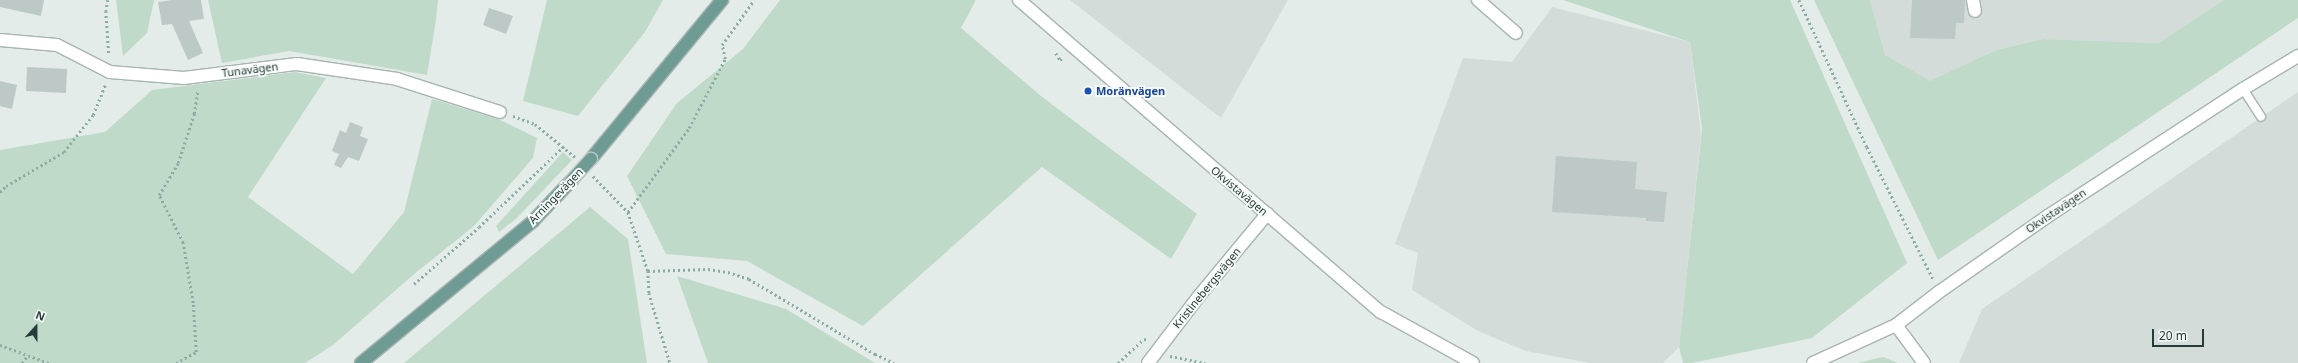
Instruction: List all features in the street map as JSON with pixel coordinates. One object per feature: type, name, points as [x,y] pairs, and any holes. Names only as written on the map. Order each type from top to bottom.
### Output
[{"type":"main road","name":"Arningevägen","points":[[361,363],[533,220],[571,181],[585,161],[722,0]]},
{"type":"street","name":"Okvistavägen","points":[[1019,0],[1381,312],[1473,363]]},
{"type":"street","points":[[1478,0],[1516,33]]},
{"type":"street","name":"Tunavägen","points":[[0,40],[57,45],[110,72],[184,78],[297,64],[397,79],[500,112]]},
{"type":"street","name":"Okvistavägen","points":[[1813,363],[1896,324],[2048,216],[2243,89],[2296,60]]},
{"type":"street","name":"Kristinebergsvägen","points":[[1148,363],[1199,296],[1267,214]]},
{"type":"street","points":[[1896,324],[1924,363]]},
{"type":"lane","points":[[2243,89],[2261,117]]},
{"type":"path","points":[[0,192],[6,186],[64,152],[93,115],[110,72],[106,11],[108,0]]},
{"type":"path","points":[[628,212],[689,128],[725,59],[722,45],[754,0]]},
{"type":"path","points":[[1799,0],[1867,147],[1939,292]]},
{"type":"path","points":[[176,363],[196,352],[193,303],[183,243],[159,195],[178,163],[194,114],[201,76]]},
{"type":"path","points":[[500,112],[535,124],[585,161]]},
{"type":"path","points":[[414,284],[479,227],[564,146]]},
{"type":"path","points":[[590,173],[628,212],[648,271],[649,293],[670,363]]},
{"type":"path","points":[[648,271],[708,269],[728,272],[749,279],[875,354],[894,363]]},
{"type":"path","points":[[0,345],[49,363]]},
{"type":"path","points":[[22,363],[28,355]]},
{"type":"shaded area","points":[[1070,0],[1288,0],[1221,118]]},
{"type":"shaded area","points":[[1870,0],[2224,0],[2158,43],[2043,39],[1996,50],[1930,82],[1885,55]]},
{"type":"shaded area","points":[[1552,7],[1690,42],[1701,134],[1679,347],[1663,363],[1590,363],[1526,351],[1478,331],[1412,290],[1418,253],[1395,244],[1463,58],[1512,62]]},
{"type":"shaded area","points":[[2298,92],[2298,363],[1959,363],[1982,309]]},
{"type":"green space","points":[[116,0],[154,0],[147,33],[123,56]]},
{"type":"green space","points":[[208,0],[438,0],[427,75],[289,51],[222,63]]},
{"type":"green space","points":[[547,0],[663,0],[645,32],[578,116],[523,101]]},
{"type":"green space","points":[[780,0],[976,0],[961,28],[1041,96],[1197,214],[1171,259],[1042,167],[863,326],[747,261],[666,254],[627,176],[677,103],[743,49]]},
{"type":"green space","points":[[1563,0],[1790,0],[1907,263],[1812,338],[1692,363],[1683,363],[1679,347],[1702,129],[1690,42]]},
{"type":"green space","points":[[1814,0],[1870,0],[1885,55],[1930,81],[1996,50],[2043,39],[2158,43],[2224,0],[2298,0],[2298,18],[1938,260]]},
{"type":"green space","points":[[295,72],[326,78],[248,197],[353,274],[404,212],[432,99],[498,119],[537,138],[533,158],[474,226],[413,275],[333,345],[305,363],[0,363],[0,150],[105,132],[152,90]]},
{"type":"green space","points":[[563,152],[572,160],[516,219],[499,232],[496,226]]},
{"type":"green space","points":[[590,207],[628,239],[647,363],[404,363]]},
{"type":"green space","points":[[677,276],[786,309],[875,363],[708,363]]},
{"type":"green space","points":[[1883,357],[1898,363],[1857,363]]},
{"type":"building","points":[[0,0],[44,0],[41,16],[0,7]]},
{"type":"building","points":[[172,0],[201,0],[204,19],[189,21],[203,53],[188,60],[172,24],[162,25],[158,2]]},
{"type":"building","points":[[1912,0],[1965,0],[1964,23],[1956,23],[1955,39],[1910,38]]},
{"type":"building","points":[[489,8],[513,16],[506,34],[483,25]]},
{"type":"building","points":[[27,67],[67,69],[66,93],[26,91]]},
{"type":"building","points":[[0,81],[17,85],[12,109],[0,106]]},
{"type":"building","points":[[350,122],[363,127],[360,136],[368,139],[359,161],[348,157],[341,168],[334,165],[339,154],[332,151],[340,130],[346,133]]},
{"type":"building","points":[[1556,156],[1637,162],[1635,189],[1667,192],[1664,222],[1646,221],[1646,218],[1552,212]]},
{"type":"place","name":"Moränvägen","points":[[1088,91]]}]
